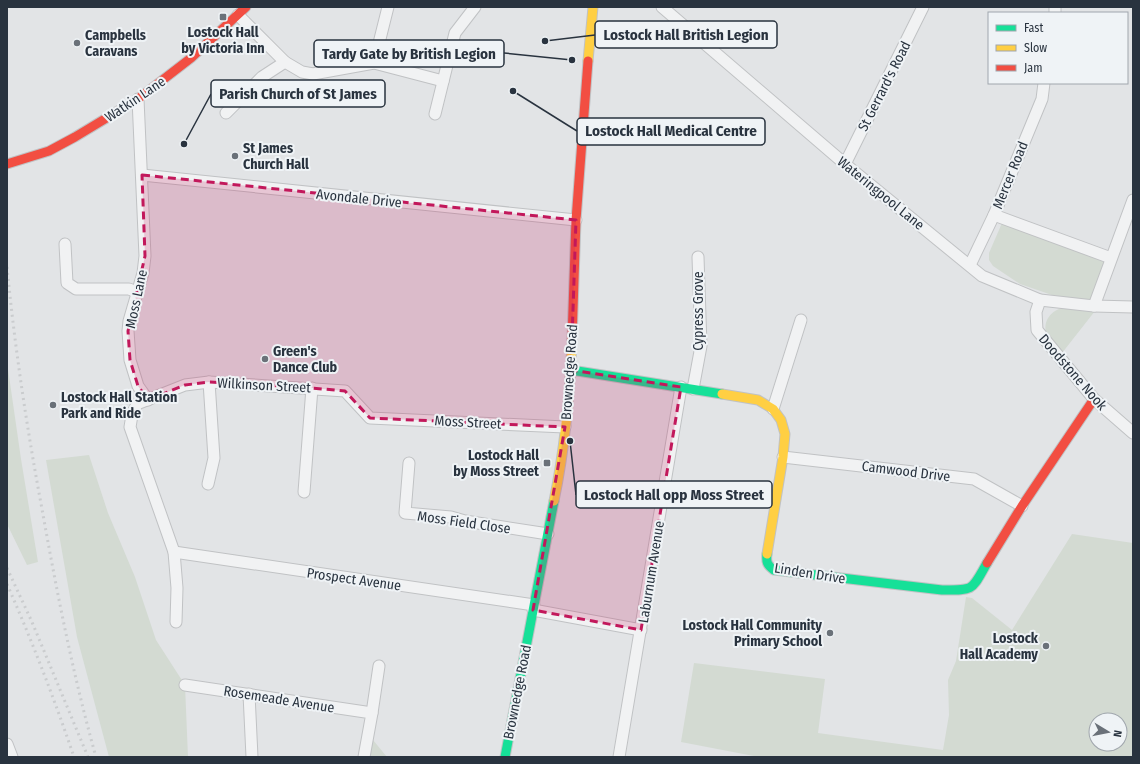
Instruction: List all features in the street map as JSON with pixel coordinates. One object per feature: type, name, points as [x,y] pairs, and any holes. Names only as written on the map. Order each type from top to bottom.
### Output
[{"type":"main road","name":"Brownedge Road","points":[[505,757],[559,477],[566,427],[571,370],[576,220],[592,7]]},
{"type":"main road","name":"Watkin Lane","points":[[9,164],[49,151],[74,138],[138,99],[191,58],[242,11]]},
{"type":"main road","points":[[571,370],[758,400],[773,409]]},
{"type":"main road","name":"Linden Drive","points":[[773,409],[781,420],[785,434],[783,457],[766,560],[768,566],[774,570],[942,590],[965,590],[973,587],[1022,506],[1094,399]]},
{"type":"street","points":[[374,63],[388,7]]},
{"type":"street","points":[[435,114],[455,33],[474,7]]},
{"type":"street","name":"Wateringpool Lane","points":[[662,7],[845,164],[982,276],[1040,300],[1094,306],[1133,307]]},
{"type":"street","name":"St Gerrard's Road","points":[[845,164],[923,7]]},
{"type":"street","points":[[242,11],[285,62],[302,72],[313,74],[374,63],[443,81]]},
{"type":"street","points":[[226,113],[262,77],[285,62]]},
{"type":"street","name":"Mercer Road","points":[[970,265],[994,215],[1042,99],[1044,84]]},
{"type":"street","name":"Moss Lane","points":[[138,99],[145,256],[143,273],[129,321],[128,330],[130,360],[138,386],[148,400]]},
{"type":"street","name":"Avondale Drive","points":[[142,175],[576,220]]},
{"type":"street","points":[[1094,306],[1133,200]]},
{"type":"street","points":[[994,215],[1111,258]]},
{"type":"street","points":[[65,244],[67,283],[76,289],[129,290],[137,292]]},
{"type":"street","name":"Cypress Grove","points":[[693,389],[701,346],[698,257]]},
{"type":"street","name":"Doodstone Nook","points":[[1040,300],[1036,312],[1037,330],[1094,399],[1133,433]]},
{"type":"street","points":[[773,409],[801,320]]},
{"type":"street","points":[[208,484],[214,458],[209,382]]},
{"type":"street","name":"Wilkinson Street","points":[[148,400],[185,385],[209,382],[312,388],[345,391],[370,418]]},
{"type":"street","name":"Laburnum Avenue","points":[[619,757],[681,387]]},
{"type":"street","points":[[304,492],[312,388]]},
{"type":"street","points":[[148,400],[137,404],[132,415],[130,427],[174,552],[177,588],[176,622]]},
{"type":"street","name":"Moss Street","points":[[370,418],[566,427]]},
{"type":"street","name":"Camwood Drive","points":[[783,457],[974,479],[1022,506]]},
{"type":"street","name":"Moss Field Close","points":[[409,463],[405,513],[451,517],[465,521],[548,534]]},
{"type":"street","name":"Prospect Avenue","points":[[174,552],[534,607],[641,630]]},
{"type":"street","points":[[364,757],[379,666]]},
{"type":"street","name":"Rosemeade Avenue","points":[[185,685],[372,713]]},
{"type":"street","points":[[249,694],[252,757]]},
{"type":"street","points":[[7,744],[12,757]]},
{"type":"highlighted area","points":[[142,175],[576,220],[571,370],[681,387],[641,630],[533,610],[565,427],[370,418],[345,391],[312,388],[209,382],[185,385],[148,400],[138,386],[130,360],[128,331],[145,256]]},
{"type":"shaded area","points":[[1002,223],[1104,262],[1090,301],[1052,295],[1020,284],[993,266],[989,260],[989,253]]},
{"type":"shaded area","points":[[1066,307],[1095,311],[1062,353],[1048,337],[1046,332],[1046,322],[1050,315],[1054,312]]},
{"type":"shaded area","points":[[7,362],[38,562],[27,565],[7,524]]},
{"type":"shaded area","points":[[89,455],[108,513],[135,577],[156,640],[185,685],[188,757],[109,757],[77,637],[46,460]]},
{"type":"shaded area","name":"Lostock Hall Academy","points":[[1072,534],[1133,543],[1133,757],[759,757],[681,742],[694,663],[825,679],[818,733],[943,750],[949,715],[948,680],[956,661],[966,597],[972,598],[1012,630]]},
{"type":"shaded area","points":[[373,740],[387,757],[370,757]]},
{"type":"railway","points":[[7,267],[26,419],[66,634],[96,757]]},
{"type":"railway","points":[[7,568],[32,622],[88,757]]},
{"type":"railway","points":[[7,584],[59,713],[74,757]]},
{"type":"traffic: fast","points":[[571,370],[722,394]]},
{"type":"traffic: fast","points":[[505,757],[554,501]]},
{"type":"traffic: fast","points":[[767,554],[768,563],[774,570],[942,590],[961,590],[971,587],[978,579],[987,563]]},
{"type":"traffic: slow","points":[[588,61],[593,7]]},
{"type":"traffic: slow","points":[[554,501],[566,421],[572,340]]},
{"type":"traffic: slow","points":[[722,394],[758,400],[773,409],[781,420],[785,434],[783,457],[767,554]]},
{"type":"traffic: jam","points":[[7,164],[49,151],[138,99],[191,58],[246,7]]},
{"type":"traffic: jam","points":[[572,340],[576,220],[588,61]]},
{"type":"traffic: jam","points":[[987,563],[1022,506],[1094,399]]},
{"type":"place","name":"Lostock Hall by Victoria Inn","points":[[223,17]]},
{"type":"place","name":"Lostock Hall British Legion","points":[[545,41]]},
{"type":"place","name":"Campbells Caravans","points":[[77,43]]},
{"type":"place","name":"Tardy Gate by British Legion","points":[[572,60]]},
{"type":"place","name":"Lostock Hall Medical Centre","points":[[513,91]]},
{"type":"place","name":"Parish Church of St James","points":[[184,144]]},
{"type":"place","name":"St James Church Hall","points":[[235,156]]},
{"type":"place","name":"Green's Dance Club","points":[[265,359]]},
{"type":"place","name":"Lostock Hall Station Park and Ride","points":[[53,405]]},
{"type":"place","name":"Lostock Hall opp Moss Street","points":[[570,441]]},
{"type":"place","name":"Lostock Hall by Moss Street","points":[[547,463]]},
{"type":"place","name":"Lostock Hall Community Primary School","points":[[830,633]]},
{"type":"place","name":"Lostock Hall Academy","points":[[1046,646]]}]
